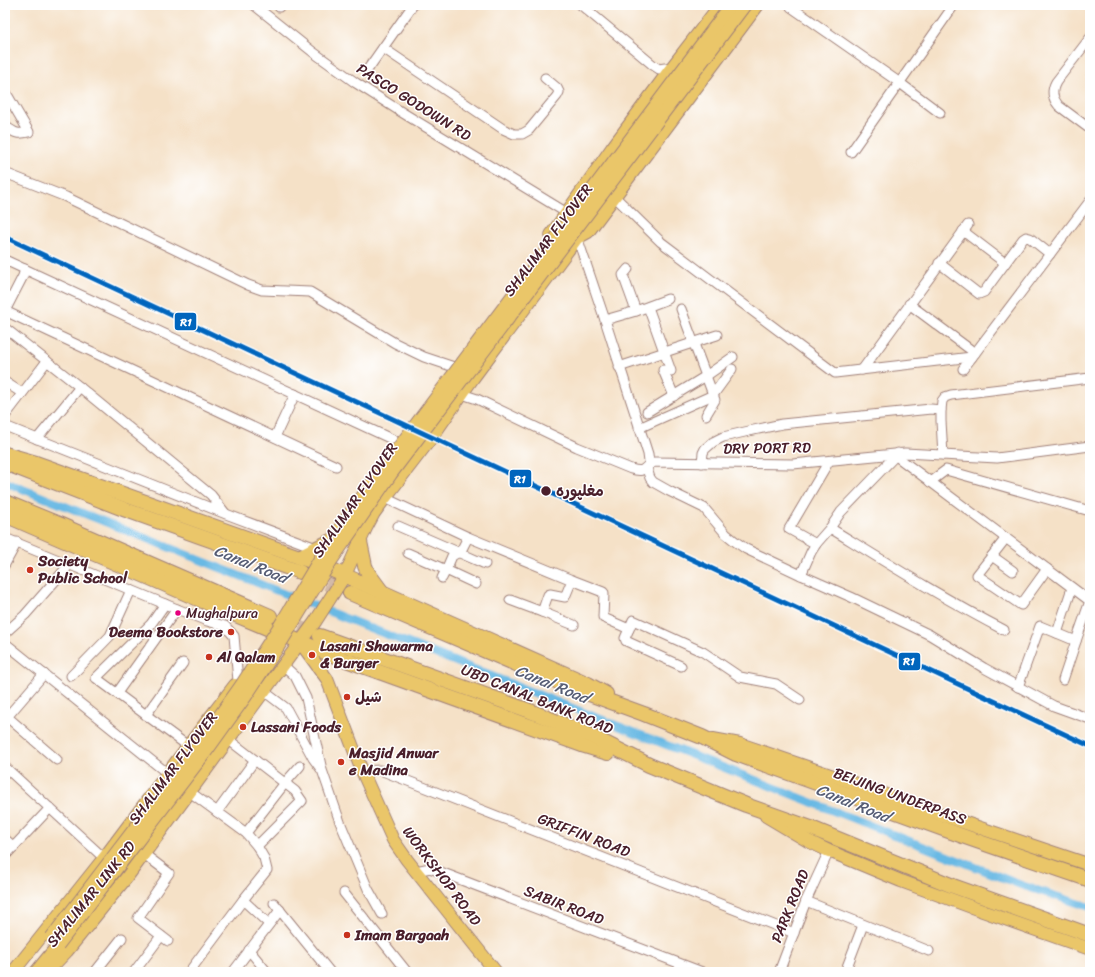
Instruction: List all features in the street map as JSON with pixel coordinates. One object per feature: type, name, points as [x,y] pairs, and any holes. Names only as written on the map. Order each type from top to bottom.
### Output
[{"type":"highway","points":[[5,454],[36,463],[319,564],[588,684],[644,714]]},
{"type":"highway","points":[[5,463],[304,577]]},
{"type":"highway","points":[[5,502],[270,616]]},
{"type":"highway","points":[[5,515],[230,613],[332,655],[568,740],[649,765],[746,805],[811,828],[953,886],[1090,935]]},
{"type":"highway","points":[[298,557],[335,539]]},
{"type":"highway","points":[[360,542],[368,573],[382,592]]},
{"type":"highway","points":[[350,593],[570,687],[644,714]]},
{"type":"highway","name":"UBD CANAL BANK ROAD","points":[[320,636],[537,714],[585,733],[649,765]]},
{"type":"highway","name":"BEIJING UNDERPASS","points":[[644,714],[702,737],[736,754],[968,838],[1090,880]]},
{"type":"main road","name":"SHALIMAR LINK RD","points":[[13,972],[104,858],[238,681],[285,616],[304,577],[319,564],[398,442],[567,212],[612,148],[720,5]]},
{"type":"main road","name":"SHALIMAR FLYOVER","points":[[55,941],[231,700],[350,513],[731,5]]},
{"type":"main road","name":"SHALIMAR FLYOVER","points":[[55,941],[208,749],[246,696],[355,524],[391,474],[745,5]]},
{"type":"main road","name":"SHALIMAR LINK RD","points":[[46,972],[72,945],[127,877],[265,692],[315,622],[345,575],[372,518],[385,498],[429,441],[577,238],[588,232],[758,5]]},
{"type":"main road","points":[[408,428],[429,441]]},
{"type":"main road","name":"WORKSHOP ROAD","points":[[300,642],[327,679],[362,771],[393,840],[496,972]]},
{"type":"main road","points":[[702,737],[740,744],[924,809],[1090,865]]},
{"type":"main road","points":[[746,805],[808,841],[829,851],[977,909],[1090,949]]},
{"type":"main road","name":"SHALIMAR LINK RD","points":[[36,972],[55,941]]},
{"type":"main road","points":[[23,972],[55,941]]},
{"type":"street","name":"PASCO GODOWN RD","points":[[254,5],[313,52],[356,83],[567,212]]},
{"type":"street","points":[[368,68],[413,5]]},
{"type":"street","points":[[581,5],[653,65],[659,69],[664,68],[669,71]]},
{"type":"street","points":[[851,152],[954,5]]},
{"type":"street","points":[[791,7],[900,83],[940,113]]},
{"type":"street","points":[[1090,38],[1060,76],[1053,86],[1052,92],[1052,96],[1059,106],[1090,129]]},
{"type":"street","points":[[383,48],[503,130],[514,134],[522,134],[529,130],[557,96],[559,92],[557,88],[545,78]]},
{"type":"street","points":[[5,91],[29,132],[21,134],[16,133],[5,126]]},
{"type":"street","points":[[5,173],[66,197],[248,285],[262,290],[310,292],[395,343],[424,358],[454,367]]},
{"type":"street","points":[[614,196],[661,242],[835,373],[973,355]]},
{"type":"street","points":[[963,369],[1090,201]]},
{"type":"street","points":[[567,212],[605,320],[638,428],[648,454],[649,476],[653,482],[669,492],[700,505],[726,534],[750,550],[930,635],[984,668],[1054,706],[1090,719]]},
{"type":"street","points":[[862,370],[965,228],[1005,263]]},
{"type":"street","points":[[939,263],[979,294],[984,292],[1026,237],[1030,238],[1050,254]]},
{"type":"street","points":[[5,260],[398,442]]},
{"type":"street","points":[[628,268],[623,275],[636,311]]},
{"type":"street","points":[[25,269],[5,311],[336,466]]},
{"type":"street","points":[[605,320],[636,311],[668,299]]},
{"type":"street","points":[[910,304],[973,355]]},
{"type":"street","points":[[648,307],[664,353],[674,396]]},
{"type":"street","points":[[682,309],[715,400],[706,415]]},
{"type":"street","points":[[5,328],[80,387],[211,495],[226,514]]},
{"type":"street","points":[[619,367],[717,335]]},
{"type":"street","points":[[647,412],[706,376],[733,357]]},
{"type":"street","points":[[5,416],[47,361]]},
{"type":"street","points":[[638,428],[713,394],[732,368]]},
{"type":"street","points":[[943,455],[941,421],[942,401],[945,396],[1090,378]]},
{"type":"street","points":[[5,382],[22,394]]},
{"type":"street","points":[[37,439],[80,387]]},
{"type":"street","points":[[275,437],[295,394]]},
{"type":"street","name":"DRY PORT RD","points":[[462,394],[477,399],[577,447],[631,469],[640,471],[655,462],[793,464],[897,455],[943,455],[997,458],[1090,446]]},
{"type":"street","points":[[702,463],[705,449],[713,442],[724,437],[750,431],[782,424],[923,410],[942,410]]},
{"type":"street","points":[[5,426],[226,514],[316,548]]},
{"type":"street","points":[[801,575],[816,544],[841,512],[897,455],[930,482],[1090,601],[1063,680]]},
{"type":"street","points":[[816,544],[789,529],[829,461]]},
{"type":"street","points":[[930,482],[946,470],[1090,511]]},
{"type":"street","points":[[385,498],[468,537],[603,592],[603,617],[628,629]]},
{"type":"street","points":[[398,526],[485,564]]},
{"type":"street","points":[[830,528],[885,562],[984,620],[1004,630]]},
{"type":"street","points":[[444,574],[452,556],[460,553],[468,537]]},
{"type":"street","points":[[5,538],[177,609],[207,621],[225,626],[234,636],[238,681]]},
{"type":"street","points":[[1006,538],[977,575],[1021,604],[1047,569]]},
{"type":"street","points":[[5,564],[17,542]]},
{"type":"street","points":[[408,553],[444,574],[476,584]]},
{"type":"street","points":[[992,556],[1012,571]]},
{"type":"street","points":[[5,633],[25,615],[69,565]]},
{"type":"street","points":[[542,612],[548,595],[550,594],[565,597],[572,580]]},
{"type":"street","points":[[1057,633],[1072,588]]},
{"type":"street","points":[[71,676],[110,636],[131,590]]},
{"type":"street","points":[[510,600],[574,625]]},
{"type":"street","points":[[165,604],[151,624],[96,678],[188,746]]},
{"type":"street","points":[[117,693],[177,609]]},
{"type":"street","points":[[225,626],[230,613]]},
{"type":"street","points":[[681,666],[626,641],[625,638],[633,620],[634,619],[703,652],[740,676],[776,684],[800,700]]},
{"type":"street","points":[[1018,687],[1040,626],[1076,640]]},
{"type":"street","points":[[5,643],[167,773]]},
{"type":"street","points":[[146,715],[183,663]]},
{"type":"street","points":[[283,665],[295,676],[306,698],[322,770],[340,822],[368,889],[382,914]]},
{"type":"street","points":[[44,674],[6,716],[57,760]]},
{"type":"street","points":[[265,692],[286,708],[313,758],[322,770]]},
{"type":"street","points":[[229,740],[295,791],[302,801],[257,846]]},
{"type":"street","points":[[217,812],[255,760]]},
{"type":"street","points":[[246,833],[300,766]]},
{"type":"street","points":[[5,767],[104,858]]},
{"type":"street","name":"GRIFFIN ROAD","points":[[362,771],[380,770],[794,933]]},
{"type":"street","points":[[188,972],[267,870],[264,858],[257,846],[246,833],[190,792]]},
{"type":"street","points":[[5,856],[50,808]]},
{"type":"street","points":[[5,839],[14,847]]},
{"type":"street","name":"PARK ROAD","points":[[779,972],[806,901],[829,851]]},
{"type":"street","points":[[134,972],[164,939],[138,919],[169,873],[144,854]]},
{"type":"street","name":"SABIR ROAD","points":[[416,871],[430,868],[702,972]]},
{"type":"street","points":[[344,892],[407,972]]},
{"type":"street","points":[[243,900],[269,924]]},
{"type":"street","points":[[806,901],[928,951]]},
{"type":"street","points":[[233,972],[269,924],[277,907],[330,972]]},
{"type":"street","points":[[845,972],[863,925]]},
{"type":"street","points":[[95,972],[122,938]]},
{"type":"street","points":[[249,950],[268,972]]},
{"type":"waterway","name":"Canal Road","points":[[5,482],[1021,885],[1090,907]]},
{"type":"tunnel","points":[[307,575],[349,593]]},
{"type":"tunnel","points":[[280,620],[320,636]]},
{"type":"transit line","name":"R1","points":[[5,237],[1090,746]]},
{"type":"place","name":"مغلپورہ","points":[[546,491]]},
{"type":"place","name":"Society Public School","points":[[30,570]]},
{"type":"place","name":"Mughalpura","points":[[178,613]]},
{"type":"place","name":"Deema Bookstore","points":[[231,632]]},
{"type":"place","name":"Lasani Shawarma & Burger","points":[[312,655]]},
{"type":"place","name":"Al Qalam","points":[[209,657]]},
{"type":"place","name":"شیل","points":[[347,697]]},
{"type":"place","name":"Lassani Foods","points":[[243,727]]},
{"type":"place","name":"Masjid Anwar e Madina","points":[[341,762]]},
{"type":"place","name":"Imam Bargaah","points":[[347,935]]}]
